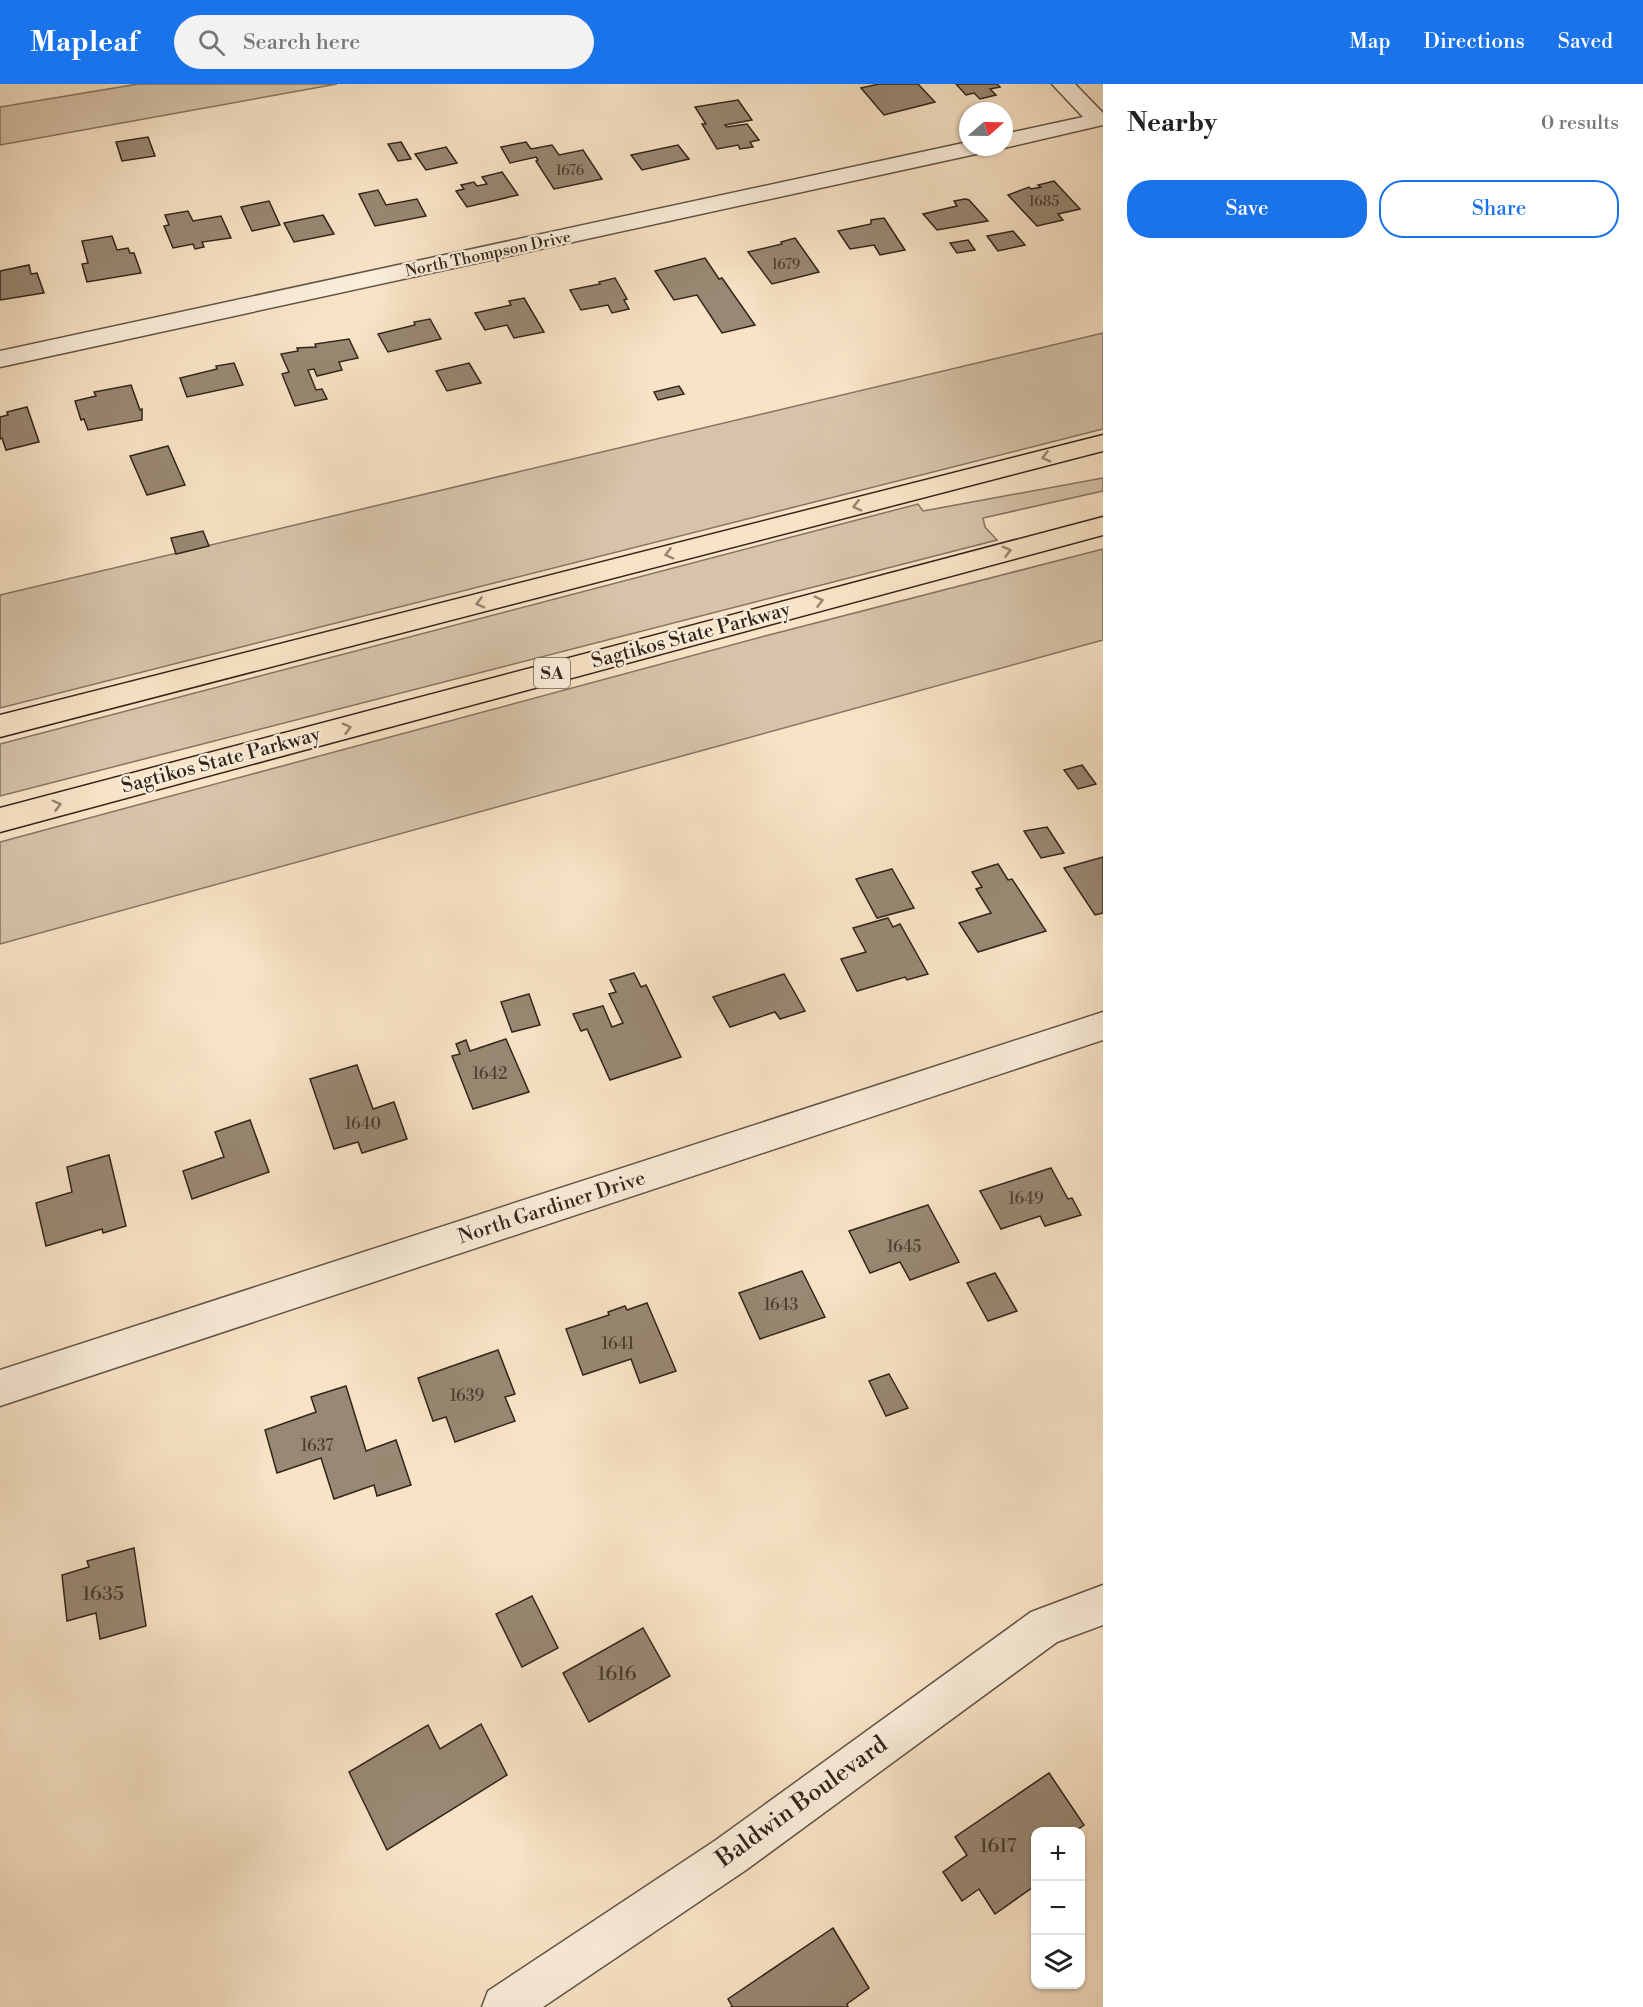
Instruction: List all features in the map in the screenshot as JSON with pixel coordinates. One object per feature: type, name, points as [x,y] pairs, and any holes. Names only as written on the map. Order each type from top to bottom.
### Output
[{"type":"highway","points":[[0,726],[1103,443]]},
{"type":"highway","name":"Sagtikos State Parkway","points":[[0,820],[1103,525]]},
{"type":"street","points":[[1063,84],[1101,119]]},
{"type":"street","points":[[1013,139],[1101,119]]},
{"type":"street","name":"North Thompson Drive","points":[[0,359],[959,151]]},
{"type":"street","name":"North Gardiner Drive","points":[[0,1388],[1103,1026]]},
{"type":"street","name":"Baldwin Boulevard","points":[[504,2007],[731,1855],[1045,1626],[1103,1605]]},
{"type":"shaded area","points":[[138,84],[337,84],[0,145],[0,107]]},
{"type":"shaded area","points":[[1103,333],[1103,429],[0,708],[0,595]]},
{"type":"shaded area","points":[[1103,478],[1103,491],[983,518],[985,527],[997,540],[0,796],[0,744],[918,504],[923,511]]},
{"type":"shaded area","points":[[1103,549],[1103,640],[0,944],[0,842],[765,636]]},
{"type":"building","points":[[879,84],[918,84],[935,102],[884,115],[861,88]]},
{"type":"building","points":[[956,84],[997,84],[1000,87],[990,89],[996,95],[980,99],[974,93],[966,95]]},
{"type":"building","points":[[738,100],[752,120],[725,125],[727,127],[747,124],[759,140],[750,142],[753,147],[740,149],[738,145],[717,149],[702,124],[706,124],[695,107]]},
{"type":"building","points":[[148,137],[155,156],[122,161],[116,142]]},
{"type":"building","points":[[401,142],[411,159],[398,161],[388,144]]},
{"type":"building","points":[[526,142],[531,149],[552,145],[559,155],[583,150],[602,179],[554,189],[536,161],[538,160],[536,157],[510,163],[501,147]]},
{"type":"building","points":[[678,145],[689,159],[642,170],[631,155]]},
{"type":"building","points":[[446,147],[457,163],[426,170],[415,154]]},
{"type":"building","points":[[502,172],[518,195],[467,207],[456,191],[464,189],[461,185],[474,182],[477,186],[487,184],[482,177]]},
{"type":"building","points":[[1054,181],[1080,209],[1058,214],[1063,220],[1037,226],[1008,195],[1029,187],[1031,189],[1041,187],[1038,185]]},
{"type":"building","points":[[378,190],[386,205],[417,199],[426,216],[375,226],[359,194]]},
{"type":"building","points":[[969,200],[988,221],[937,230],[923,214],[957,206],[954,201]]},
{"type":"building","points":[[269,201],[280,225],[252,231],[241,207]]},
{"type":"building","points":[[188,211],[193,221],[221,216],[231,238],[202,242],[204,247],[195,249],[193,244],[173,248],[164,226],[169,225],[165,215]]},
{"type":"building","points":[[323,215],[334,234],[294,242],[284,223]]},
{"type":"building","points":[[884,218],[905,250],[880,255],[874,245],[850,249],[838,231],[871,224],[871,220]]},
{"type":"building","points":[[1013,231],[1025,245],[998,251],[987,236]]},
{"type":"building","points":[[112,236],[117,250],[128,248],[130,253],[134,253],[141,273],[87,282],[82,264],[88,263],[82,241]]},
{"type":"building","points":[[795,238],[819,272],[772,284],[748,252],[782,244],[781,242]]},
{"type":"building","points":[[968,240],[975,250],[957,253],[950,243]]},
{"type":"building","points":[[705,258],[755,325],[722,333],[697,295],[674,300],[655,271]]},
{"type":"building","points":[[29,265],[31,274],[37,273],[44,293],[0,300],[0,271]]},
{"type":"building","points":[[615,278],[627,299],[624,300],[629,309],[612,313],[608,305],[581,310],[570,290],[600,284],[599,282]]},
{"type":"building","points":[[524,298],[544,332],[514,338],[507,325],[485,330],[475,313],[511,305],[509,301]]},
{"type":"building","points":[[430,319],[441,339],[388,352],[378,334],[415,325],[414,322]]},
{"type":"building","points":[[349,339],[358,358],[339,362],[342,370],[317,376],[314,369],[308,370],[316,390],[322,389],[327,399],[295,406],[282,374],[289,372],[281,354],[298,351],[297,348],[316,347],[315,344]]},
{"type":"building","points":[[234,363],[243,385],[187,397],[180,378],[217,369],[216,366]]},
{"type":"building","points":[[469,363],[481,383],[447,391],[436,371]]},
{"type":"building","points":[[131,385],[140,410],[142,409],[142,420],[88,430],[84,419],[81,420],[75,401],[96,396],[94,392]]},
{"type":"building","points":[[679,386],[684,394],[658,400],[654,392]]},
{"type":"building","points":[[27,407],[39,442],[6,450],[2,438],[0,439],[0,417],[8,415],[7,412]]},
{"type":"building","points":[[168,446],[185,485],[147,495],[130,456]]},
{"type":"building","points":[[203,531],[209,546],[176,554],[171,538]]},
{"type":"building","points":[[1082,765],[1096,784],[1078,789],[1064,770]]},
{"type":"building","points":[[1047,827],[1064,853],[1041,858],[1024,831]]},
{"type":"building","points":[[1103,857],[1103,913],[1095,915],[1064,868]]},
{"type":"building","points":[[998,864],[1008,880],[1012,879],[1046,931],[978,952],[959,923],[991,913],[976,889],[982,887],[972,872]]},
{"type":"building","points":[[892,869],[914,908],[877,918],[856,879]]},
{"type":"building","points":[[888,918],[893,927],[900,924],[928,974],[907,980],[905,977],[857,991],[841,959],[866,952],[853,928]]},
{"type":"building","points":[[634,973],[641,987],[646,985],[681,1057],[610,1080],[587,1029],[581,1031],[573,1014],[603,1006],[612,1027],[623,1023],[609,994],[616,992],[610,980]]},
{"type":"building","points":[[784,974],[805,1011],[780,1019],[775,1012],[730,1027],[713,997]]},
{"type":"building","points":[[529,994],[540,1025],[512,1032],[501,1002]]},
{"type":"building","points":[[506,1039],[529,1092],[473,1109],[452,1056],[460,1054],[456,1044],[466,1040],[470,1051]]},
{"type":"building","points":[[357,1065],[373,1109],[394,1102],[407,1139],[362,1153],[358,1142],[334,1149],[310,1079]]},
{"type":"building","points":[[250,1120],[269,1172],[192,1199],[183,1171],[224,1157],[215,1132]]},
{"type":"building","points":[[109,1155],[126,1226],[103,1233],[102,1229],[46,1246],[36,1203],[72,1192],[67,1167]]},
{"type":"building","points":[[1051,1168],[1068,1199],[1072,1198],[1081,1215],[1045,1226],[1040,1216],[1001,1229],[980,1191]]},
{"type":"building","points":[[928,1205],[959,1262],[910,1280],[900,1262],[870,1273],[849,1231]]},
{"type":"building","points":[[802,1271],[825,1317],[760,1339],[739,1293]]},
{"type":"building","points":[[995,1273],[1017,1311],[988,1321],[967,1283]]},
{"type":"building","points":[[647,1303],[676,1371],[640,1383],[631,1359],[583,1375],[566,1329],[609,1315],[608,1312],[625,1306],[627,1310]]},
{"type":"building","points":[[498,1350],[515,1394],[505,1397],[515,1421],[455,1442],[446,1417],[433,1421],[418,1378]]},
{"type":"building","points":[[889,1374],[908,1408],[886,1416],[869,1381]]},
{"type":"building","points":[[346,1386],[366,1451],[396,1440],[411,1485],[377,1496],[374,1485],[334,1499],[321,1458],[277,1473],[265,1430],[316,1412],[311,1397]]},
{"type":"building","points":[[134,1548],[146,1626],[100,1639],[96,1613],[67,1621],[62,1575],[89,1567],[87,1561]]},
{"type":"building","points":[[532,1596],[558,1648],[522,1667],[496,1614]]},
{"type":"building","points":[[643,1628],[670,1676],[589,1722],[563,1673]]},
{"type":"building","points":[[481,1724],[507,1775],[387,1850],[349,1772],[428,1725],[440,1749]]},
{"type":"building","points":[[1049,1773],[1084,1825],[1081,1827],[1031,1827],[1031,1889],[995,1914],[979,1889],[962,1901],[943,1872],[967,1855],[955,1837]]},
{"type":"building","points":[[833,1928],[869,1988],[847,2004],[848,2007],[731,2007],[728,1999]]}]
